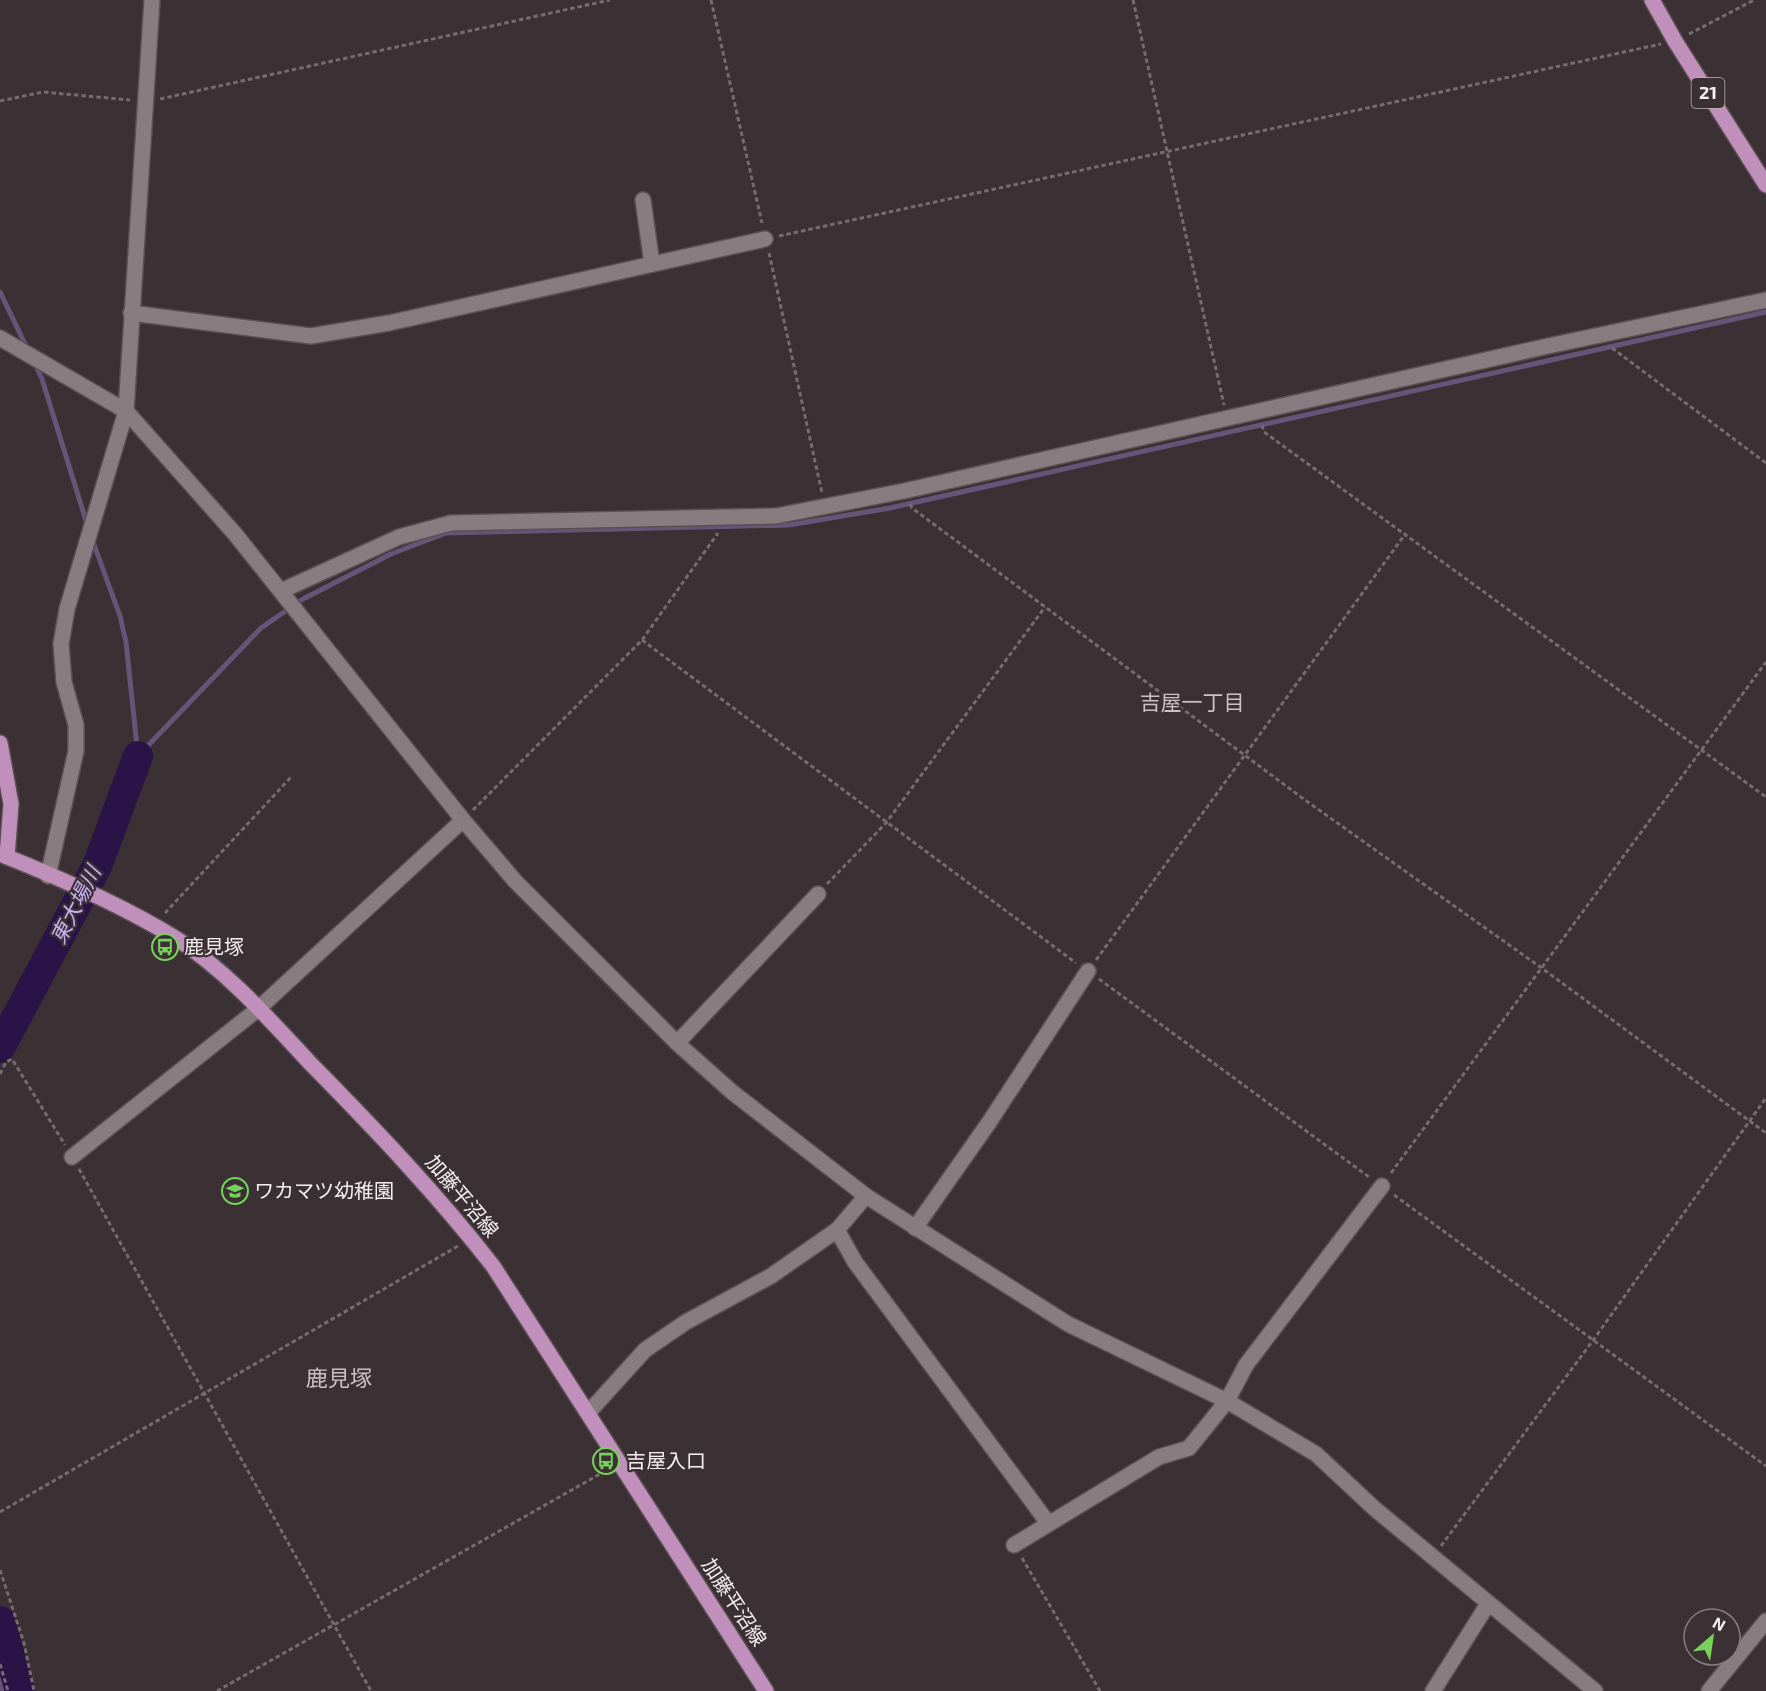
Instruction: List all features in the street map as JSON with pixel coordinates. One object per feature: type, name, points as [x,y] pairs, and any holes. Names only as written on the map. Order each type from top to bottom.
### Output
[{"type":"main road","name":"21","points":[[1652,0],[1675,41],[1766,185]]},
{"type":"main road","points":[[0,743],[11,804],[3,856]]},
{"type":"main road","name":"加藤平沼線","points":[[3,856],[153,926],[178,940],[218,970],[405,1161],[471,1238],[512,1294],[766,1691]]},
{"type":"street","points":[[48,876],[76,751],[76,725],[64,682],[61,644],[67,609],[126,411],[152,0]]},
{"type":"street","points":[[643,200],[652,264]]},
{"type":"street","points":[[131,313],[311,336],[389,323],[765,239]]},
{"type":"street","points":[[281,591],[399,537],[451,524],[776,516],[904,491],[1766,300]]},
{"type":"street","points":[[0,338],[126,411],[281,591],[463,820],[515,881],[676,1043],[732,1092],[866,1196],[1068,1324],[1227,1401],[1316,1454],[1375,1509],[1595,1691]]},
{"type":"street","points":[[72,1157],[258,1009],[463,820]]},
{"type":"street","points":[[676,1043],[818,894]]},
{"type":"street","points":[[915,1228],[990,1121],[1088,971]]},
{"type":"street","points":[[1014,1545],[1159,1457],[1189,1448],[1227,1401],[1245,1365],[1382,1186]]},
{"type":"street","points":[[588,1413],[645,1350],[686,1322],[771,1276],[837,1230],[866,1196]]},
{"type":"street","points":[[837,1230],[855,1262],[1047,1523]]},
{"type":"street","points":[[1433,1691],[1488,1604]]},
{"type":"street","points":[[1709,1691],[1766,1621]]},
{"type":"path","points":[[0,101],[42,92],[147,102],[610,0]]},
{"type":"path","points":[[711,0],[825,506]]},
{"type":"path","points":[[1133,0],[1192,275],[1227,418]]},
{"type":"path","points":[[765,239],[1675,41],[1754,0]]},
{"type":"path","points":[[1603,336],[1613,350],[1766,463]]},
{"type":"path","points":[[1264,432],[1406,532],[1766,797]]},
{"type":"path","points":[[904,491],[912,508],[1766,1133]]},
{"type":"path","points":[[463,820],[642,640],[730,517]]},
{"type":"path","points":[[1088,971],[1247,755],[1406,532]]},
{"type":"path","points":[[818,894],[886,823],[1045,607]]},
{"type":"path","points":[[642,640],[886,823],[1766,1466]]},
{"type":"path","points":[[1382,1186],[1766,662]]},
{"type":"path","points":[[153,926],[292,776]]},
{"type":"path","points":[[0,1074],[6,1062],[12,1059],[72,1157],[371,1691]]},
{"type":"path","points":[[1433,1556],[1594,1339],[1766,1098]]},
{"type":"path","points":[[0,1512],[471,1238]]},
{"type":"path","points":[[217,1691],[619,1462]]},
{"type":"path","points":[[1014,1545],[1100,1691]]},
{"type":"path","points":[[0,1570],[24,1643],[34,1691]]},
{"type":"path","points":[[0,1664],[8,1691]]},
{"type":"waterway","points":[[0,292],[27,348]]},
{"type":"waterway","points":[[138,756],[261,628],[303,599],[391,554],[446,533],[789,525],[890,508],[1766,312]]},
{"type":"waterway","points":[[34,362],[42,379],[87,524]]},
{"type":"waterway","points":[[92,539],[120,616],[126,642],[138,756]]},
{"type":"waterway","name":"東大場川","points":[[0,1048],[97,866],[138,756]]},
{"type":"waterway","name":"東大場川","points":[[0,1621],[20,1691]]},
{"type":"waterway","points":[[0,1677],[3,1691]]},
{"type":"place","name":"鹿見塚","points":[[165,947]]},
{"type":"place","name":"ワカマツ幼稚園","points":[[235,1191]]},
{"type":"place","name":"吉屋入口","points":[[606,1461]]},
{"type":"district","name":"吉屋一丁目","points":[[1192,703]]},
{"type":"district","name":"鹿見塚","points":[[339,1378]]}]
